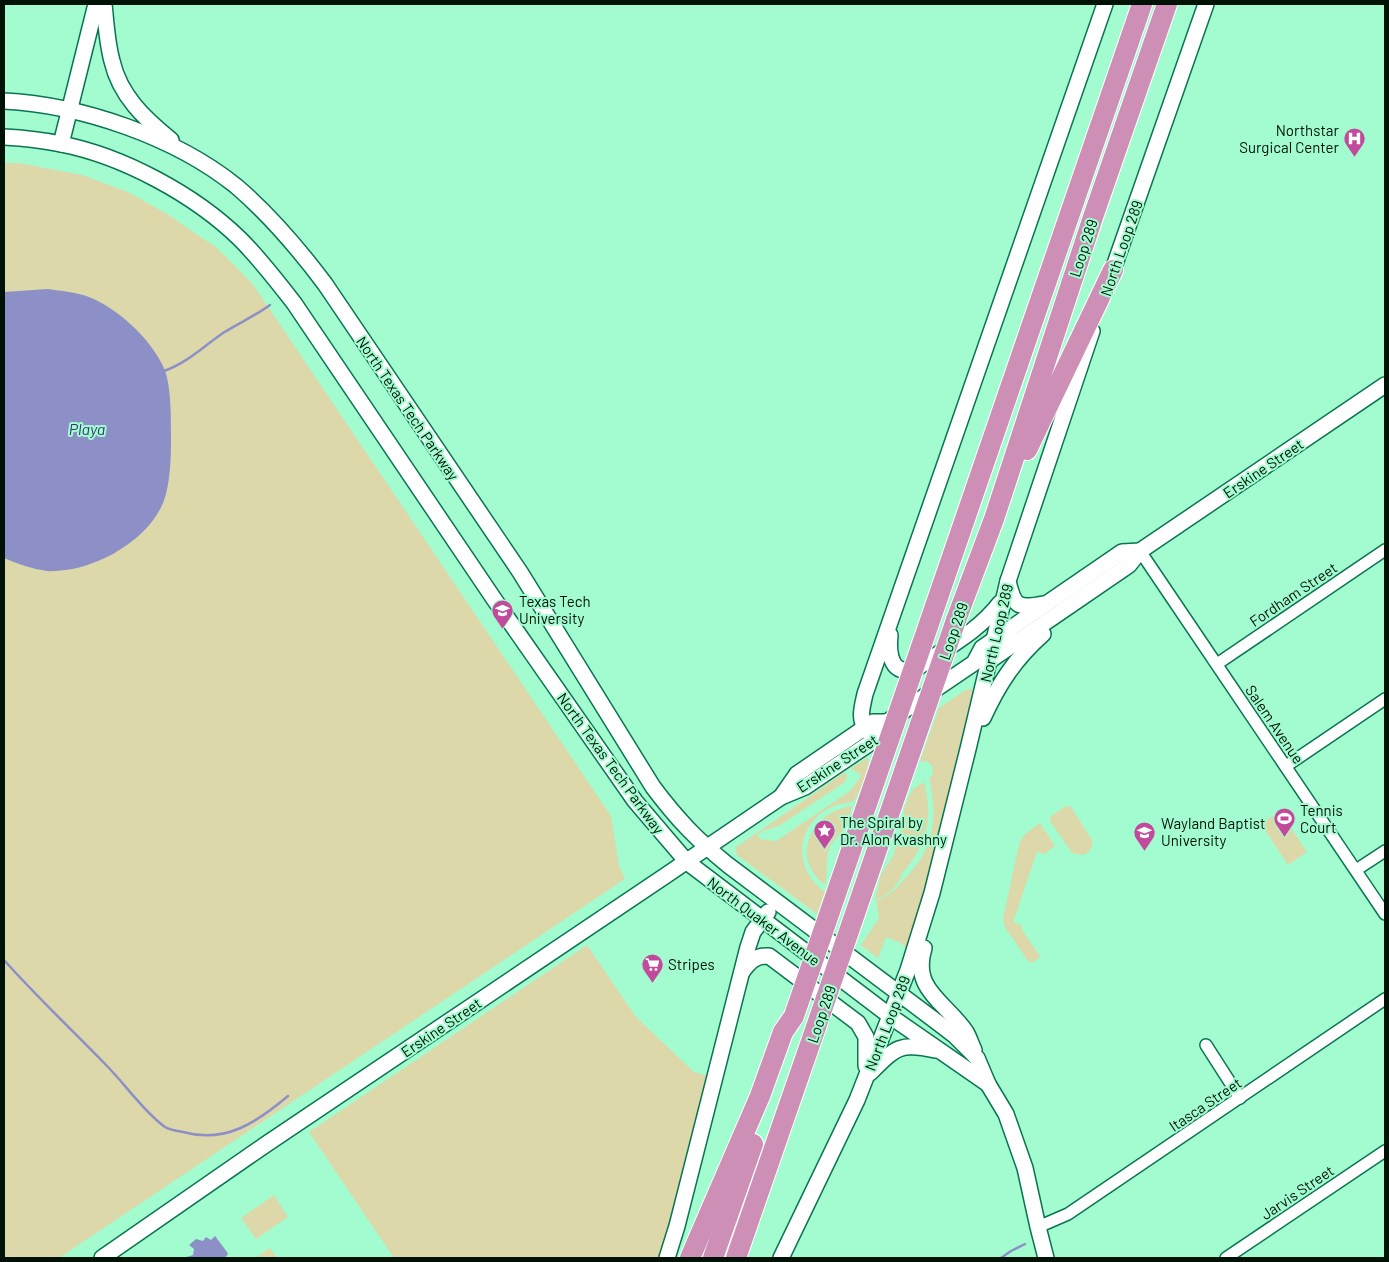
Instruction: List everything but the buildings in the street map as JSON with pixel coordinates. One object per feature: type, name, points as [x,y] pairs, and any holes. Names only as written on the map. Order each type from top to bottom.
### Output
[{"type":"highway","points":[[1084,171],[1084,142],[1131,4]]},
{"type":"highway","name":"Loop 289","points":[[713,1258],[789,1039],[794,1016],[1142,4]]},
{"type":"highway","name":"Loop 289","points":[[736,1258],[956,620],[994,519],[1090,226],[1167,4]]},
{"type":"highway","points":[[994,519],[1113,270]]},
{"type":"highway","points":[[690,1258],[760,1096],[783,1032],[794,1016]]},
{"type":"main road","points":[[61,144],[96,4]]},
{"type":"main road","points":[[104,4],[112,62],[120,84],[134,106],[152,125],[194,158]]},
{"type":"main road","points":[[865,728],[861,716],[865,694],[1105,4]]},
{"type":"main road","name":"North Loop 289","points":[[781,1258],[866,1078],[899,994],[932,893],[1008,580],[1206,4]]},
{"type":"main road","name":"North Texas Tech Parkway","points":[[4,101],[26,102],[70,110],[102,118],[143,133],[194,158],[234,185],[267,215],[297,247],[319,277],[520,572],[653,787],[675,816],[707,848]]},
{"type":"main road","name":"North Texas Tech Parkway","points":[[4,137],[61,144],[128,166],[172,188],[207,211],[239,238],[266,266],[294,303],[488,591],[630,793],[656,827],[687,862]]},
{"type":"main road","name":"Erskine Street","points":[[989,662],[1129,565],[1140,550],[1385,385]]},
{"type":"main road","name":"Erskine Street","points":[[102,1258],[265,1145],[781,797],[805,787],[974,663],[982,648],[1046,603],[1122,552],[1140,550]]},
{"type":"main road","points":[[1008,580],[1012,599],[1019,605],[1027,607],[1046,603]]},
{"type":"main road","points":[[968,749],[995,692],[1018,658],[1089,593]]},
{"type":"main road","points":[[892,616],[889,653],[898,668],[905,671],[917,668],[981,625],[1003,600]]},
{"type":"main road","points":[[974,663],[989,662]]},
{"type":"main road","name":"Erskine Street","points":[[781,797],[797,774],[873,722],[884,728]]},
{"type":"main road","name":"North Quaker Avenue","points":[[707,848],[954,1035],[977,1058],[988,1084],[1006,1114],[1018,1145],[1046,1258]]},
{"type":"main road","name":"North Quaker Avenue","points":[[687,862],[717,887],[890,1016],[988,1084]]},
{"type":"main road","points":[[932,893],[933,918],[920,960],[922,975],[930,992],[966,1032],[977,1058]]},
{"type":"main road","points":[[667,1258],[677,1226],[753,932],[777,901]]},
{"type":"main road","points":[[742,972],[752,961],[769,956],[858,1023],[866,1037],[866,1078]]},
{"type":"main road","points":[[866,1078],[889,1055],[906,1046],[940,1052]]},
{"type":"street","name":"Salem Avenue","points":[[1140,550],[1385,914]]},
{"type":"street","name":"Fordham Street","points":[[1217,664],[1385,550]]},
{"type":"street","points":[[1286,766],[1385,699]]},
{"type":"street","points":[[1356,870],[1385,851]]},
{"type":"street","name":"Itasca Street","points":[[1038,1227],[1068,1214],[1385,999]]},
{"type":"street","points":[[1206,1045],[1240,1098]]},
{"type":"street","name":"Jarvis Street","points":[[1226,1258],[1385,1151]]},
{"type":"shaded area","points":[[4,163],[19,163],[82,175],[128,192],[167,214],[217,248],[252,283],[611,816],[619,866],[625,879],[59,1258],[4,1258]]},
{"type":"shaded area","points":[[970,688],[972,690],[971,697],[949,790],[926,883],[908,945],[906,948],[901,943],[886,937],[878,958],[861,945],[879,918],[876,901],[898,886],[912,870],[921,858],[930,837],[933,802],[929,779],[932,776],[933,767],[928,762],[920,761],[939,708]]},
{"type":"shaded area","points":[[868,757],[868,768],[864,780],[853,802],[836,805],[822,813],[811,824],[804,836],[802,851],[805,865],[812,879],[825,892],[817,914],[737,855],[735,848],[845,772],[847,777],[845,782],[779,826],[758,834],[759,839],[776,841],[850,791],[861,776],[850,769]]},
{"type":"shaded area","points":[[924,782],[927,796],[928,821],[922,844],[900,876],[901,878],[896,886],[887,894],[875,900],[881,874],[894,855],[896,840],[903,826],[904,809],[909,796],[914,788]]},
{"type":"shaded area","points":[[852,806],[847,825],[836,838],[828,852],[825,885],[814,874],[808,862],[807,849],[810,837],[816,826],[825,817],[838,810]]},
{"type":"shaded area","points":[[1066,806],[1071,807],[1092,840],[1090,849],[1083,855],[1072,853],[1050,821],[1051,816]]},
{"type":"shaded area","name":"Tennis Court","points":[[1280,811],[1307,852],[1288,865],[1261,824]]},
{"type":"shaded area","points":[[1040,823],[1055,846],[1044,854],[1037,852],[1013,922],[1021,925],[1022,930],[1040,956],[1031,963],[1005,927],[1003,918],[1020,841],[1025,834]]},
{"type":"shaded area","points":[[587,945],[636,1017],[694,1072],[709,1076],[663,1258],[394,1258],[309,1132]]},
{"type":"shaded area","points":[[274,1195],[288,1217],[256,1239],[241,1218]]},
{"type":"shaded area","points":[[270,1248],[277,1258],[255,1258]]},
{"type":"water","name":"Playa","points":[[48,289],[89,297],[111,308],[132,325],[150,345],[166,373],[171,417],[171,456],[168,486],[160,509],[152,522],[127,545],[97,562],[66,570],[52,571],[30,568],[4,558],[4,292]]},
{"type":"water","points":[[215,1236],[228,1254],[225,1258],[183,1258],[193,1255],[194,1249],[189,1245],[196,1239],[203,1241],[206,1237],[211,1240]]},
{"type":"waterway","points":[[164,371],[188,359],[223,333],[270,305]]},
{"type":"waterway","points":[[4,960],[114,1073],[150,1114],[167,1128],[199,1135],[227,1133],[252,1122],[288,1096]]},
{"type":"waterway","points":[[1001,1258],[1025,1244]]},
{"type":"place","name":"Northstar Surgical Center","points":[[1355,158]]},
{"type":"place","name":"Texas Tech University","points":[[503,629]]},
{"type":"place","name":"Tennis Court","points":[[1284,838]]},
{"type":"place","name":"The Spiral by Dr. Alon Kvashny","points":[[824,850]]},
{"type":"place","name":"Wayland Baptist University","points":[[1145,851]]},
{"type":"place","name":"Stripes","points":[[652,983]]}]
